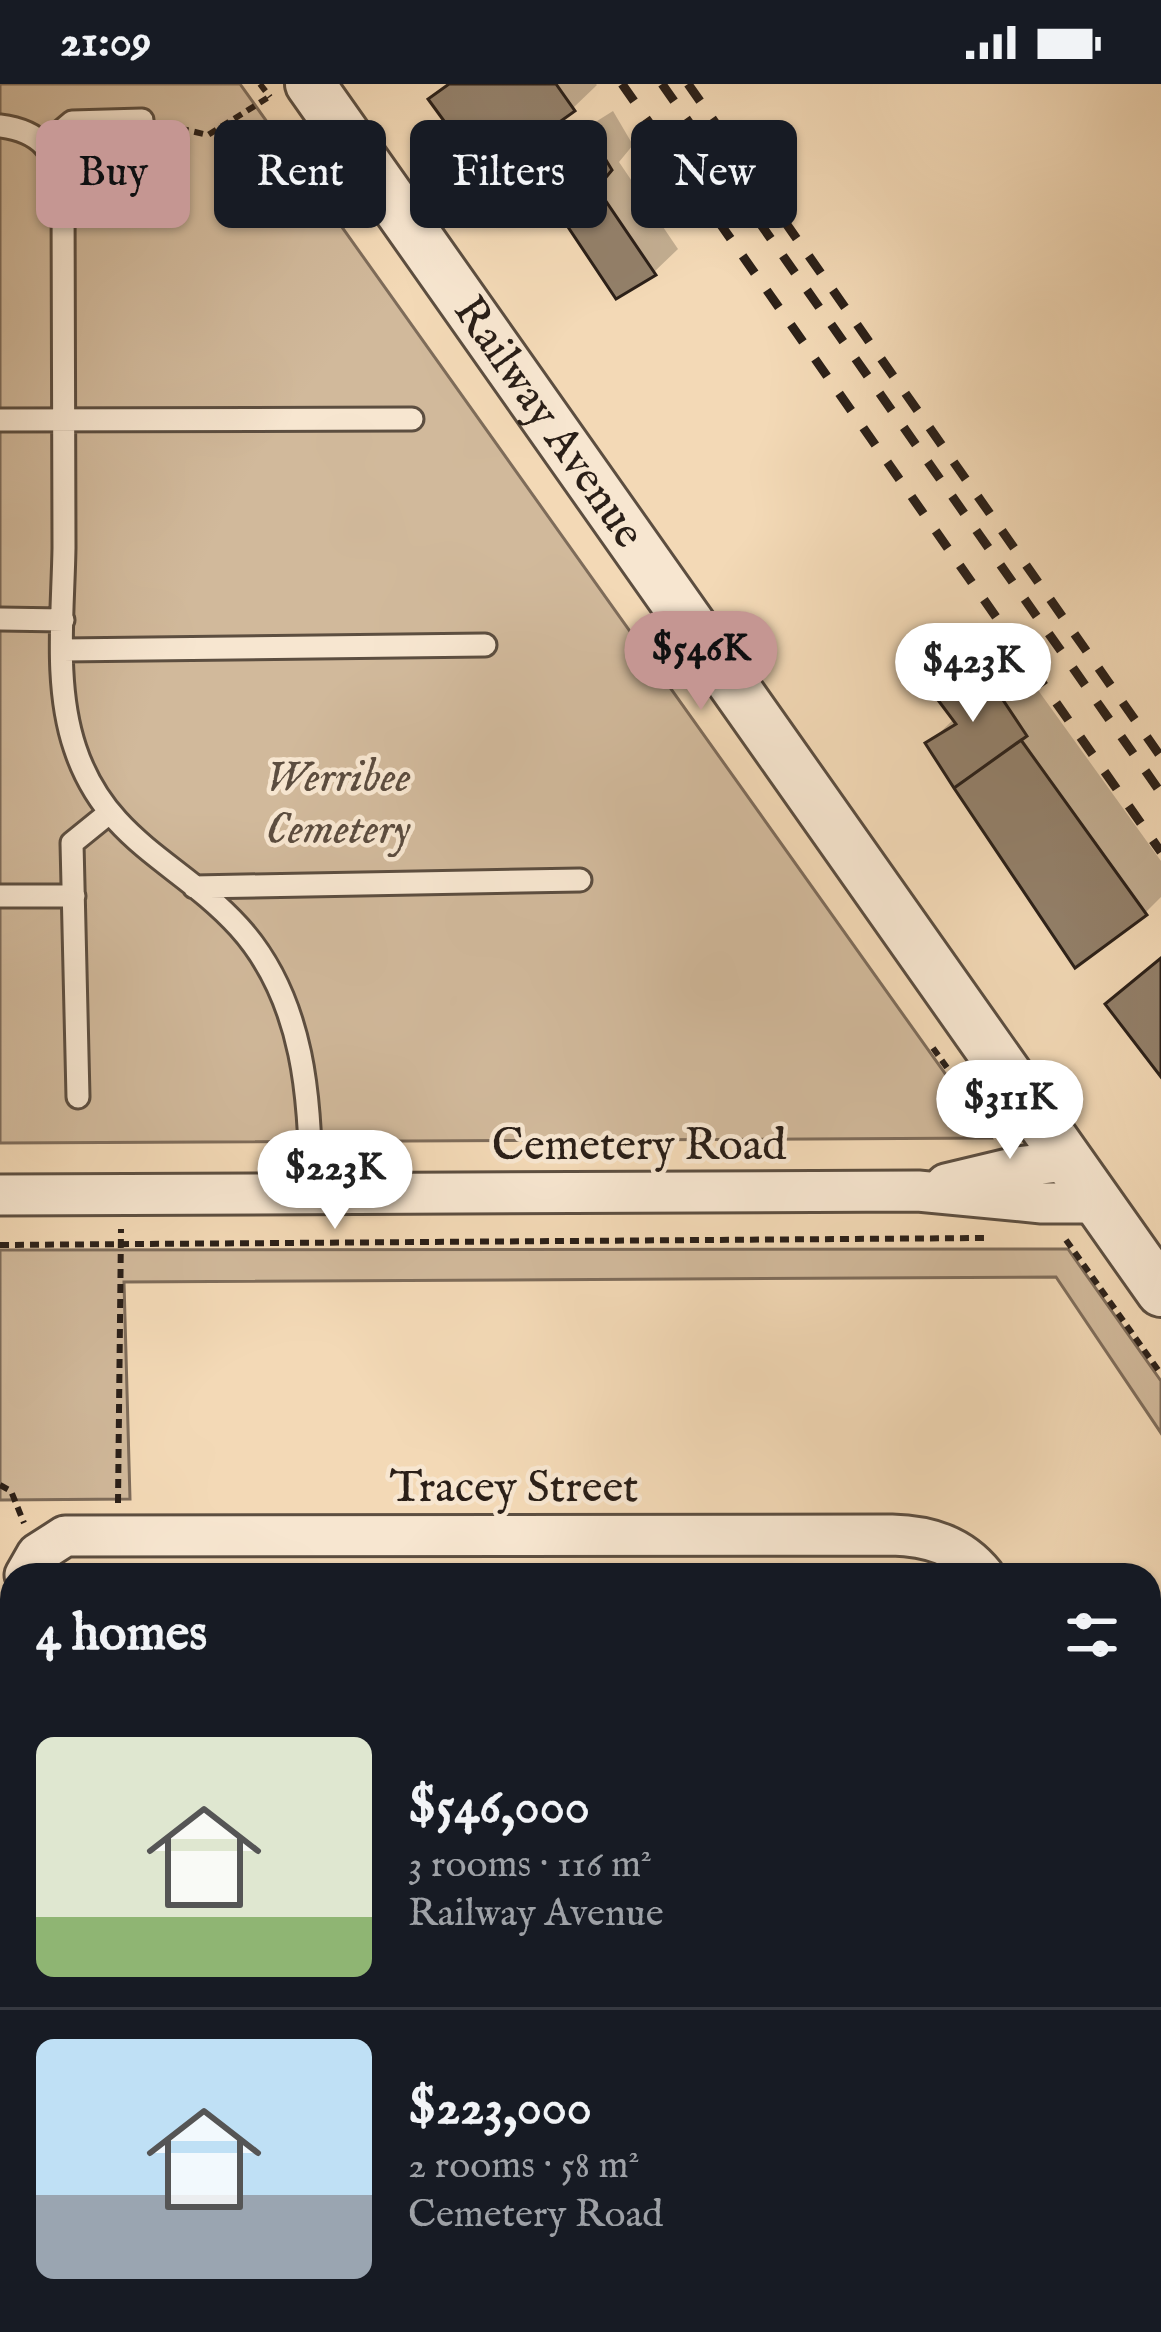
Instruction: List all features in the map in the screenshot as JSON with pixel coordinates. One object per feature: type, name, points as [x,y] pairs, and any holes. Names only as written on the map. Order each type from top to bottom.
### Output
[{"type":"street","name":"Railway Avenue","points":[[290,90],[1161,1292]]},
{"type":"street","name":"Cemetery Road","points":[[917,1191],[1017,1167],[1067,1161]]},
{"type":"street","name":"Cemetery Road","points":[[0,1195],[917,1191],[1042,1203],[1098,1203]]},
{"type":"street","name":"Tracey Street","points":[[32,1563],[65,1536],[915,1536],[958,1552],[970,1563]]},
{"type":"lane","points":[[0,126],[36,136]]},
{"type":"lane","points":[[63,228],[63,650],[75,748],[110,813],[158,861],[241,929],[267,967],[301,1052],[308,1094],[311,1195]]},
{"type":"lane","points":[[0,420],[412,418]]},
{"type":"lane","points":[[0,619],[63,620]]},
{"type":"lane","points":[[63,650],[485,645]]},
{"type":"lane","points":[[78,1097],[73,843],[110,813]]},
{"type":"lane","points":[[194,887],[580,880]]},
{"type":"lane","points":[[0,896],[74,896]]},
{"type":"path","points":[[190,131],[208,135],[290,90]]},
{"type":"path","points":[[117,1537],[121,1195]]},
{"type":"path","points":[[0,1245],[993,1238]]},
{"type":"path","points":[[1064,1238],[1161,1375]]},
{"type":"green space","name":"Werribee Cemetery","points":[[0,84],[240,84],[266,120],[214,120],[214,228],[343,228],[991,1138],[0,1143]]},
{"type":"green space","points":[[1068,1249],[1161,1381],[1161,1433],[1056,1277],[124,1282],[130,1499],[0,1500],[0,1250]]},
{"type":"building","points":[[449,84],[556,84],[575,111],[562,120],[443,120],[428,99]]},
{"type":"building","points":[[607,203],[656,275],[616,299],[569,228],[607,228]]},
{"type":"building","points":[[977,661],[1027,736],[954,788],[925,743],[956,724],[932,692]]},
{"type":"building","points":[[1021,740],[1147,915],[1075,968],[954,788]]},
{"type":"building","points":[[1161,958],[1161,1077],[1105,1004]]},
{"type":"railway","points":[[622,84],[1161,852]]},
{"type":"railway","points":[[662,84],[1161,793]]},
{"type":"railway","points":[[688,84],[1161,757]]}]
